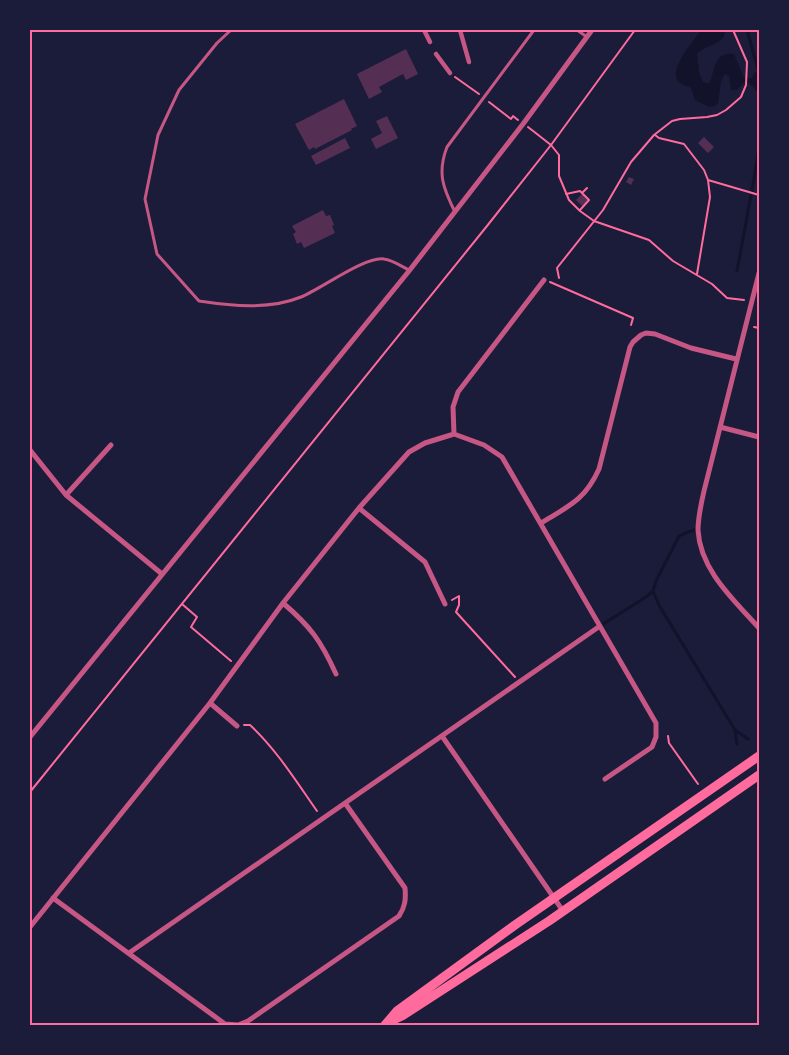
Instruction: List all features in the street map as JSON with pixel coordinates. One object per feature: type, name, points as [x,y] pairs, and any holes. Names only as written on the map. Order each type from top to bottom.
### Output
[{"type":"main road","points":[[387,1024],[397,1011],[422,992],[759,756]]},
{"type":"main road","points":[[387,1024],[563,911],[759,775]]},
{"type":"street","points":[[424,30],[430,42]]},
{"type":"street","points":[[460,30],[469,62]]},
{"type":"street","points":[[30,737],[409,271],[523,124],[592,30]]},
{"type":"street","points":[[436,54],[450,73]]},
{"type":"street","points":[[759,273],[700,509],[698,529],[707,562],[720,584],[759,628]]},
{"type":"street","points":[[454,434],[453,407],[458,392],[544,280]]},
{"type":"street","points":[[541,523],[576,502],[590,486],[598,469],[630,347],[637,338],[646,333],[655,334],[691,348],[736,360]]},
{"type":"street","points":[[720,427],[759,436]]},
{"type":"street","points":[[30,927],[210,703],[283,603],[359,508],[408,452],[425,443],[454,434],[484,444],[502,457],[656,723],[656,737],[652,747],[605,779]]},
{"type":"street","points":[[66,495],[111,445]]},
{"type":"street","points":[[30,450],[66,495],[162,574]]},
{"type":"street","points":[[359,508],[425,562],[446,604]]},
{"type":"street","points":[[283,603],[302,619],[314,633],[325,650],[336,674]]},
{"type":"street","points":[[129,953],[600,626]]},
{"type":"street","points":[[210,703],[237,726]]},
{"type":"street","points":[[442,736],[563,911]]},
{"type":"street","points":[[53,898],[225,1024],[238,1025],[248,1021],[383,928],[399,916],[404,908],[406,899],[405,888],[345,803]]},
{"type":"lane","points":[[231,30],[217,43],[178,90],[158,134],[145,199],[157,254],[199,301],[260,307],[300,297],[367,262],[384,259],[409,271]]},
{"type":"lane","points":[[455,212],[443,185],[441,171],[447,147],[534,30]]},
{"type":"lane","points":[[577,30],[587,37]]},
{"type":"path","points":[[30,792],[487,226],[551,145],[635,30]]},
{"type":"path","points":[[559,278],[557,268],[603,210],[631,162],[654,135],[672,121],[717,115],[741,97],[748,77],[745,56],[733,30]]},
{"type":"path","points":[[450,73],[511,119],[513,116],[551,145],[559,155],[560,176],[566,194],[580,211],[594,222],[649,240],[673,261],[712,284],[727,298],[752,302]]},
{"type":"path","points":[[654,135],[658,138],[684,144],[704,170],[708,180],[710,197],[697,275]]},
{"type":"path","points":[[708,180],[759,195]]},
{"type":"path","points":[[582,193],[587,188]]},
{"type":"path","points":[[566,194],[580,191],[589,200],[580,211]]},
{"type":"path","points":[[544,280],[633,318],[631,325]]},
{"type":"path","points":[[754,327],[759,328]]},
{"type":"path","points":[[446,604],[459,596],[459,605],[456,612],[519,682]]},
{"type":"path","points":[[182,604],[197,616],[191,627],[237,666]]},
{"type":"path","points":[[237,726],[250,725],[257,732],[285,766],[317,811]]},
{"type":"path","points":[[668,736],[669,743],[698,784]]},
{"type":"shaded area","points":[[701,30],[725,30],[719,42],[697,54],[699,72],[703,82],[708,84],[710,82],[719,58],[723,55],[734,54],[744,78],[752,78],[754,73],[759,71],[759,93],[749,83],[744,82],[737,90],[731,90],[729,76],[725,74],[721,81],[718,103],[715,106],[709,107],[695,100],[691,88],[680,83],[676,78],[676,72],[682,56]]},
{"type":"building","points":[[406,49],[418,74],[406,80],[403,74],[379,87],[382,92],[369,99],[357,74]]},
{"type":"building","points":[[344,99],[357,126],[315,149],[314,147],[309,150],[295,124]]},
{"type":"building","points":[[387,116],[398,138],[376,149],[371,139],[382,133],[376,121]]},
{"type":"building","points":[[704,137],[714,147],[708,153],[698,143]]},
{"type":"building","points":[[345,138],[350,148],[316,165],[311,156]]},
{"type":"building","points":[[629,177],[634,179],[631,185],[626,182]]},
{"type":"building","points":[[582,194],[588,200],[582,206],[576,200]]},
{"type":"building","points":[[323,210],[326,216],[330,215],[335,233],[304,248],[301,242],[297,244],[293,234],[296,232],[292,226]]},
{"type":"waterway","points":[[747,30],[759,73]]},
{"type":"waterway","points":[[752,190],[759,149]]},
{"type":"waterway","points":[[737,271],[751,195]]},
{"type":"waterway","points":[[698,529],[679,536],[656,581],[653,591],[660,607],[735,730],[748,739]]},
{"type":"waterway","points":[[600,626],[653,591]]},
{"type":"waterway","points":[[735,731],[737,744]]}]
